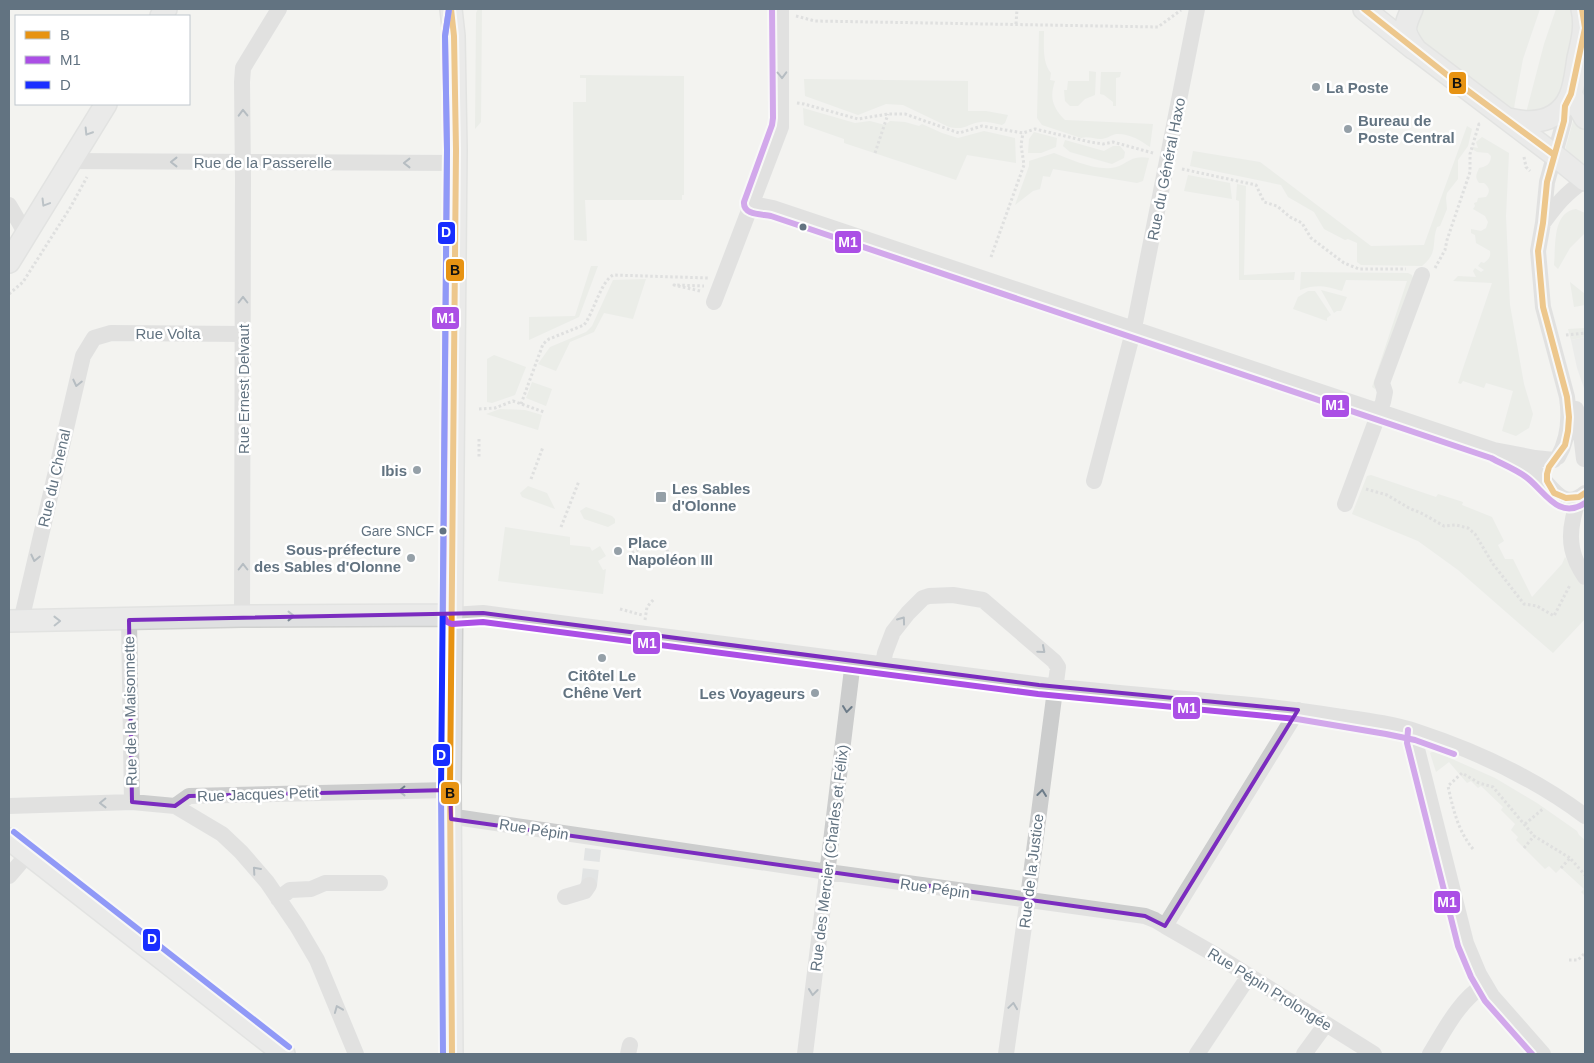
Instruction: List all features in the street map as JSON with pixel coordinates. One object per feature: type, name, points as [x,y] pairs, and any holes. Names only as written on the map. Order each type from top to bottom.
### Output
[{"type":"main road","points":[[452,9],[455,163],[450,790],[452,1054]]},
{"type":"main road","points":[[454,36],[458,9]]},
{"type":"main road","points":[[1364,9],[1416,50],[1496,123],[1554,154],[1585,180]]},
{"type":"main road","points":[[1412,9],[1406,22],[1406,37],[1416,50]]},
{"type":"main road","points":[[1496,123],[1542,121],[1553,116],[1568,100],[1584,19]]},
{"type":"main road","points":[[1568,100],[1585,118]]},
{"type":"main road","points":[[9,262],[105,105]]},
{"type":"main road","points":[[15,621],[129,620],[242,616],[452,615]]},
{"type":"main road","points":[[9,839],[284,1054]]},
{"type":"street","name":"Rue Ernest Delvaut","points":[[242,616],[242,82],[244,68],[279,9]]},
{"type":"street","name":"Rue du Général Haxo","points":[[1094,481],[1134,328],[1197,9]]},
{"type":"street","points":[[709,297],[752,204],[781,127],[786,11]]},
{"type":"street","points":[[1568,100],[1545,196],[1538,251],[1543,307],[1568,396],[1569,410],[1565,444],[1547,472],[1553,491],[1569,499],[1583,495]]},
{"type":"street","name":"Rue de la Passerelle","points":[[70,161],[455,163]]},
{"type":"street","points":[[1543,223],[1560,200],[1585,180]]},
{"type":"street","points":[[752,204],[773,208],[1494,450],[1538,474],[1553,491],[1564,509],[1564,521],[1570,532]]},
{"type":"street","points":[[9,206],[26,234]]},
{"type":"street","points":[[1345,504],[1380,411],[1384,392],[1382,383],[1422,275]]},
{"type":"street","name":"Rue Volta","points":[[94,338],[111,332],[243,334]]},
{"type":"street","name":"Rue du Chenal","points":[[15,621],[83,356],[94,338]]},
{"type":"street","points":[[1568,396],[1579,417],[1585,460]]},
{"type":"street","points":[[1494,450],[1535,458],[1556,459],[1572,454],[1585,460]]},
{"type":"street","points":[[1583,495],[1576,503],[1570,532],[1573,554],[1583,574]]},
{"type":"street","name":"Rue de la Justice","points":[[884,665],[885,653],[894,632],[908,613],[923,598],[953,595],[983,600],[1054,661],[1058,667],[1006,1054]]},
{"type":"street","points":[[452,615],[483,613],[1055,687],[1298,710],[1388,724],[1481,755],[1546,788],[1585,816]]},
{"type":"street","name":"Rue de la Maisonnette","points":[[129,620],[132,802]]},
{"type":"street","name":"Rue des Mercier (Charles et Félix)","points":[[805,1054],[852,661]]},
{"type":"street","points":[[1165,926],[1298,710]]},
{"type":"street","points":[[1416,732],[1416,746],[1466,943],[1492,996],[1543,1054]]},
{"type":"street","name":"Rue Jacques Petit","points":[[9,806],[132,802],[175,806],[189,796],[450,790]]},
{"type":"street","points":[[175,806],[222,834],[241,852],[267,882],[317,960],[356,1054]]},
{"type":"street","name":"Rue Pépin","points":[[451,819],[462,818],[594,844],[828,872],[1145,916],[1165,926]]},
{"type":"street","points":[[9,876],[28,854]]},
{"type":"street","points":[[278,899],[290,890],[311,889],[325,883],[380,883]]},
{"type":"street","points":[[565,897],[586,891],[589,885]]},
{"type":"street","name":"Rue Pépin Prolongée","points":[[1165,926],[1250,976],[1374,1054]]},
{"type":"street","points":[[1198,1054],[1250,976]]},
{"type":"street","points":[[1430,1054],[1459,1006],[1485,984]]},
{"type":"street","points":[[1304,1054],[1326,1024]]},
{"type":"path","points":[[1016,24],[1017,9]]},
{"type":"path","points":[[786,11],[815,21],[1158,27],[1182,9]]},
{"type":"path","points":[[804,104],[858,119],[888,114],[905,114],[959,133],[982,126],[1023,133],[1035,129],[1090,142],[1103,144],[1113,142],[1149,152]]},
{"type":"path","points":[[875,153],[888,114]]},
{"type":"path","points":[[1176,168],[1256,185],[1264,202],[1277,206],[1290,217],[1302,223],[1311,238],[1344,263],[1359,269],[1418,269],[1422,275],[1435,268],[1445,250],[1470,172],[1470,154],[1479,124],[1496,123]]},
{"type":"path","points":[[991,257],[1024,165],[1021,145],[1023,133]]},
{"type":"path","points":[[1522,155],[1525,159],[1526,167],[1530,171]]},
{"type":"path","points":[[709,297],[674,285],[706,286],[720,274]]},
{"type":"path","points":[[521,404],[544,344],[549,339],[584,325],[604,284],[610,276],[720,274]]},
{"type":"path","points":[[1560,335],[1585,333]]},
{"type":"path","points":[[479,409],[495,408],[514,401],[544,412]]},
{"type":"path","points":[[479,439],[479,456]]},
{"type":"path","points":[[531,479],[543,446]]},
{"type":"path","points":[[561,528],[579,481]]},
{"type":"path","points":[[1353,484],[1387,495],[1444,526],[1456,525],[1468,528],[1475,534],[1493,564],[1524,604],[1537,606],[1554,616],[1571,582],[1583,574]]},
{"type":"path","points":[[632,553],[643,547]]},
{"type":"path","points":[[667,550],[672,561]]},
{"type":"path","points":[[620,609],[645,616],[647,607],[654,599]]},
{"type":"path","points":[[1473,849],[1465,839],[1453,811],[1448,786],[1462,773],[1479,783],[1493,787],[1534,836],[1570,858],[1585,875]]},
{"type":"path","points":[[1525,824],[1548,805]]},
{"type":"path","points":[[1524,848],[1534,836]]},
{"type":"path","points":[[1561,868],[1570,858]]},
{"type":"path","points":[[1569,960],[1578,960],[1585,953]]},
{"type":"highlighted area","points":[[483,613],[1039,685],[1298,710],[1165,926],[1145,916],[451,819],[450,790],[189,796],[175,806],[132,802],[129,620]]},
{"type":"shaded area","points":[[478,9],[482,9],[481,122],[475,129],[476,13]]},
{"type":"shaded area","points":[[1421,9],[1540,9],[1523,59],[1514,109],[1511,111],[1436,57],[1419,35],[1418,20]]},
{"type":"shaded area","points":[[1556,9],[1572,9],[1575,18],[1562,91],[1548,111],[1526,113],[1544,44]]},
{"type":"shaded area","points":[[1039,31],[1044,31],[1046,64],[1051,73],[1050,80],[1055,81],[1052,93],[1053,102],[1065,120],[1153,124],[1150,147],[1130,136],[1116,134],[1101,139],[1081,138],[1042,125],[1037,118]]},
{"type":"shaded area","points":[[1089,71],[1096,72],[1095,95],[1085,99],[1078,106],[1070,106],[1065,101],[1064,90],[1067,90],[1068,81],[1089,81]]},
{"type":"shaded area","points":[[1101,72],[1121,72],[1120,77],[1116,78],[1116,106],[1113,106],[1113,102],[1100,94]]},
{"type":"shaded area","points":[[580,75],[684,76],[684,195],[682,195],[682,200],[585,200],[587,241],[574,240],[573,102],[586,102],[586,78],[580,78]]},
{"type":"shaded area","points":[[804,79],[968,81],[968,111],[986,111],[1008,115],[1005,123],[1002,125],[983,122],[955,128],[949,127],[903,105],[886,104],[858,115],[805,96]]},
{"type":"shaded area","points":[[803,108],[855,123],[870,121],[885,125],[890,121],[905,122],[919,126],[922,124],[958,138],[984,131],[1015,138],[1016,163],[967,155],[956,180],[844,143],[844,139],[804,125]]},
{"type":"shaded area","points":[[1573,121],[1576,121],[1585,130],[1585,173],[1564,154]]},
{"type":"shaded area","points":[[1467,126],[1472,129],[1468,146],[1458,160],[1458,179],[1447,193],[1447,209],[1435,233],[1433,252],[1422,266],[1361,265],[1357,262],[1357,243],[1348,239],[1345,240],[1324,229],[1314,212],[1288,197],[1281,185],[1190,166],[1193,151],[1260,162],[1371,246],[1424,245]]},
{"type":"shaded area","points":[[1034,132],[1057,138],[1056,147],[1041,153],[1028,153],[1029,139]]},
{"type":"shaded area","points":[[1482,137],[1509,153],[1506,216],[1510,305],[1524,384],[1533,414],[1529,428],[1516,436],[1502,431],[1513,391],[1486,383],[1484,388],[1463,381],[1461,384],[1458,383],[1492,283],[1453,281],[1458,276],[1476,277],[1473,271],[1475,268],[1481,272],[1484,270],[1478,266],[1481,262],[1484,263],[1490,255],[1490,251],[1476,243],[1475,235],[1471,233],[1471,229],[1481,231],[1486,228],[1488,222],[1485,216],[1473,209],[1474,203],[1477,202],[1478,198],[1486,197],[1489,191],[1484,183],[1477,181],[1476,177],[1479,168],[1488,165],[1491,156],[1488,153],[1477,152],[1472,149],[1473,147],[1478,148],[1476,142]]},
{"type":"shaded area","points":[[1065,140],[1104,151],[1113,146],[1120,146],[1125,152],[1124,158],[1112,164],[1070,152],[1063,146]]},
{"type":"shaded area","points":[[1054,153],[1082,164],[1104,168],[1116,167],[1132,159],[1149,158],[1143,181],[1137,183],[1053,169],[1050,177],[1043,176],[1040,189],[1033,191],[1015,205],[1029,166],[1029,161]]},
{"type":"shaded area","points":[[1188,175],[1230,183],[1232,199],[1184,191]]},
{"type":"shaded area","points":[[1237,184],[1246,186],[1244,275],[1295,272],[1294,280],[1239,280],[1239,201],[1236,200]]},
{"type":"shaded area","points":[[1576,209],[1585,213],[1585,233],[1570,248],[1558,269],[1554,265],[1559,223],[1568,211]]},
{"type":"shaded area","points":[[591,266],[598,266],[579,317],[529,340],[529,317],[575,316]]},
{"type":"shaded area","points":[[1301,272],[1408,273],[1412,275],[1414,281],[1375,389],[1372,387],[1407,281],[1346,280],[1342,291],[1321,286],[1300,290]]},
{"type":"shaded area","points":[[646,279],[633,319],[604,313],[594,332],[570,342],[556,371],[538,364],[550,347],[586,332],[592,326],[613,280]]},
{"type":"shaded area","points":[[1570,282],[1585,294],[1585,305],[1574,307]]},
{"type":"shaded area","points":[[1321,290],[1347,297],[1341,311],[1334,313]]},
{"type":"shaded area","points":[[1308,291],[1315,291],[1331,315],[1327,318],[1327,321],[1293,309],[1298,297]]},
{"type":"shaded area","points":[[1585,328],[1585,337],[1571,340],[1568,329]]},
{"type":"shaded area","points":[[1585,337],[1585,391],[1577,368],[1571,340]]},
{"type":"shaded area","points":[[494,355],[526,367],[515,395],[492,403],[487,402],[487,359]]},
{"type":"shaded area","points":[[532,382],[552,389],[546,406],[526,398]]},
{"type":"shaded area","points":[[500,409],[525,410],[542,415],[538,430],[486,414]]},
{"type":"shaded area","points":[[1371,475],[1436,497],[1438,494],[1463,502],[1462,505],[1492,517],[1504,541],[1498,545],[1505,559],[1513,559],[1532,597],[1562,564],[1565,557],[1585,587],[1585,619],[1553,653],[1458,570],[1418,541],[1352,514],[1367,476]]},
{"type":"shaded area","points":[[528,486],[547,493],[555,509],[522,497],[520,493]]},
{"type":"shaded area","points":[[586,507],[612,516],[615,519],[615,523],[608,527],[584,519],[580,511]]},
{"type":"shaded area","points":[[505,527],[570,537],[570,545],[590,547],[592,551],[600,546],[606,556],[598,561],[603,570],[606,569],[603,594],[498,581]]},
{"type":"shaded area","points":[[1434,751],[1495,778],[1537,803],[1577,831],[1585,840],[1585,896],[1581,892],[1584,889],[1561,868],[1556,873],[1549,866],[1545,869],[1516,840],[1518,837],[1511,830],[1515,824],[1501,810],[1503,807],[1481,786],[1478,788],[1471,781],[1467,783],[1449,762],[1436,772],[1430,753]]},
{"type":"tunnel","points":[[589,885],[593,849]]},
{"type":"transit line","name":"M1","points":[[449,9],[445,36],[447,150],[443,615],[447,622],[452,624],[483,622],[1038,694],[1297,719],[1415,740],[1454,754]]},
{"type":"transit line","name":"D","points":[[443,1054],[441,790],[447,150],[445,36],[449,9]]},
{"type":"transit line","name":"B","points":[[451,9],[454,36],[456,150],[450,790],[452,1054]]},
{"type":"transit line","name":"M1","points":[[772,9],[773,118],[744,202],[744,206],[749,212],[771,216],[1491,458],[1526,477],[1545,496],[1559,506],[1575,508],[1585,503]]},
{"type":"transit line","name":"B","points":[[1364,9],[1456,82],[1553,154]]},
{"type":"transit line","name":"B","points":[[1582,9],[1585,28],[1571,94],[1565,106],[1564,121],[1547,182],[1538,251],[1543,307],[1567,397],[1569,417],[1565,445],[1549,467],[1547,481],[1554,493],[1566,498],[1579,497],[1585,493]]},
{"type":"transit line","name":"M1","points":[[1408,730],[1407,743],[1458,946],[1471,977],[1485,1001],[1532,1054]]},
{"type":"transit line","name":"D","points":[[14,832],[289,1047]]},
{"type":"place","name":"La Poste","points":[[1316,87]]},
{"type":"place","name":"Bureau de Poste Central","points":[[1348,129]]},
{"type":"place","name":"Ibis","points":[[417,470]]},
{"type":"place","name":"Les Sables d'Olonne","points":[[661,497]]},
{"type":"place","name":"Gare SNCF","points":[[443,531]]},
{"type":"place","name":"Place Napoléon III","points":[[618,551]]},
{"type":"place","name":"Sous-préfecture des Sables d'Olonne","points":[[411,558]]},
{"type":"place","name":"Citôtel Le Chêne Vert","points":[[602,658]]},
{"type":"place","name":"Les Voyageurs","points":[[815,693]]}]
